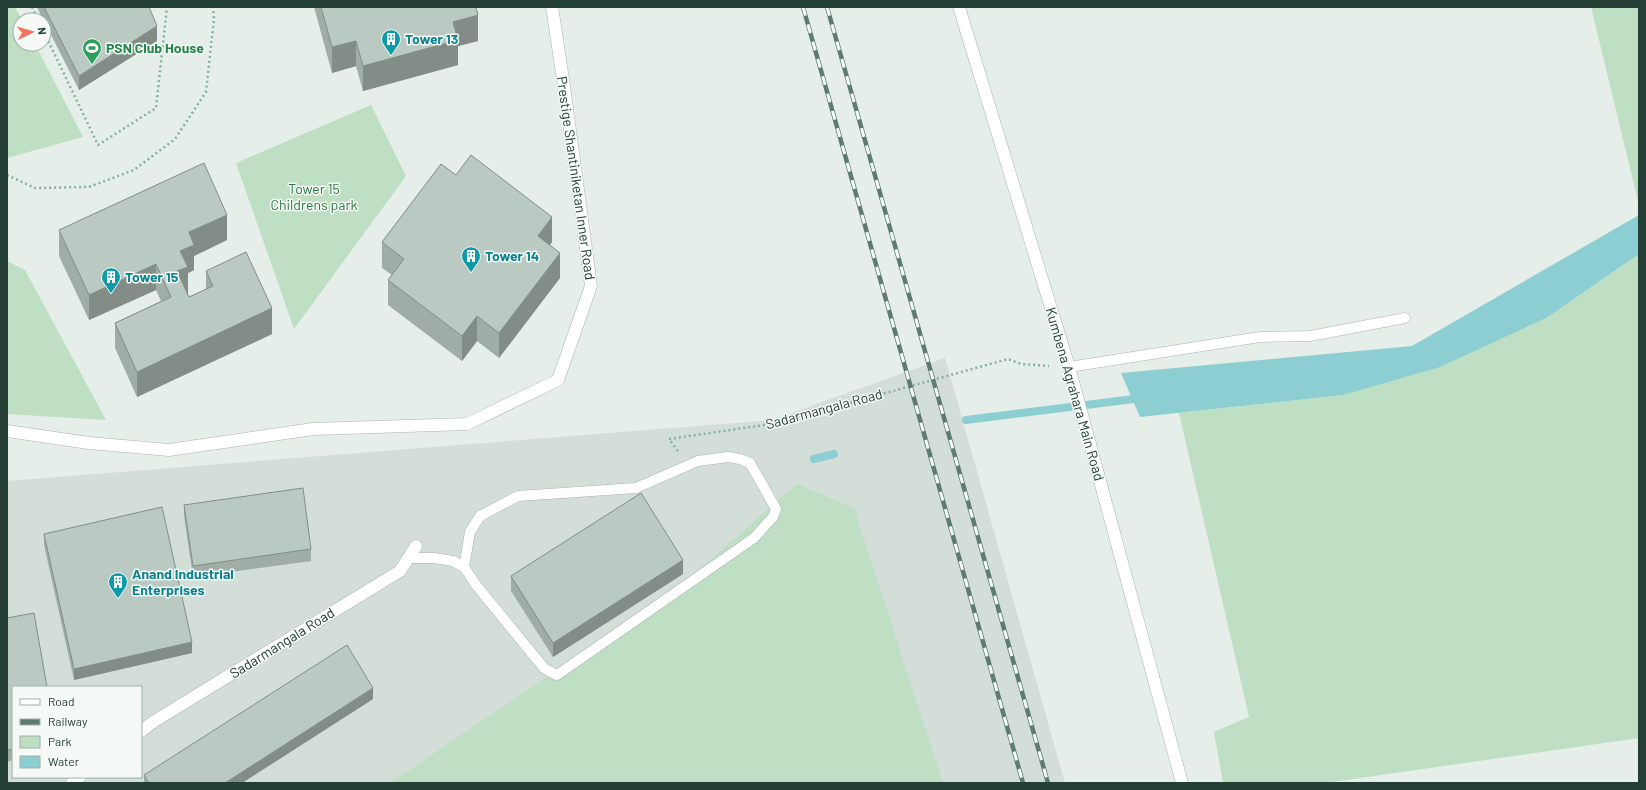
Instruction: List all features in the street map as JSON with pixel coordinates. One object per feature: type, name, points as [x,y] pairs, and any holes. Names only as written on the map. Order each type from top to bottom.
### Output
[{"type":"street","name":"Prestige Shantiniketan Inner Road","points":[[7,431],[88,443],[169,450],[313,429],[467,424],[558,380],[591,286],[552,7]]},
{"type":"street","name":"Kumbena Agrahara Main Road","points":[[958,7],[1069,367],[1182,783]]},
{"type":"street","name":"Sadarmangala Road","points":[[142,730],[400,571],[416,546]]},
{"type":"lane","points":[[1069,367],[1260,337],[1310,336],[1405,318]]},
{"type":"lane","points":[[409,558],[434,558],[453,561],[464,567],[476,585],[544,668],[557,674],[754,538],[773,517],[776,509],[750,463],[740,459],[728,457],[698,461],[636,488],[518,496],[480,516],[470,532],[464,567]]},
{"type":"path","points":[[52,49],[98,146],[156,108],[167,7]]},
{"type":"path","points":[[7,175],[34,188],[89,187],[134,170],[175,139],[206,92],[214,19],[213,7]]},
{"type":"path","name":"Sadarmangala Road","points":[[690,464],[669,439],[778,423],[1008,359],[1021,364],[1069,367]]},
{"type":"shaded area","points":[[945,358],[1065,783],[7,783],[7,481],[772,420]]},
{"type":"green space","points":[[7,7],[15,7],[18,12],[12,12],[12,52],[39,52],[83,137],[7,158]]},
{"type":"green space","points":[[1591,7],[1639,7],[1639,205]]},
{"type":"green space","name":"Tower 15 Childrens park","points":[[371,105],[406,176],[294,329],[236,163]]},
{"type":"green space","points":[[1639,254],[1639,738],[1325,783],[1223,783],[1214,732],[1249,717],[1179,413],[1343,395],[1548,317]]},
{"type":"green space","points":[[7,261],[25,270],[106,420],[7,414]]},
{"type":"green space","points":[[797,484],[854,508],[943,783],[390,783],[673,592]]},
{"type":"water","points":[[1639,215],[1639,254],[1548,317],[1440,367],[1343,395],[1140,417],[1121,373],[1412,346]]},
{"type":"building","name":"PSN Club House","points":[[44,7],[149,7],[157,26],[79,76],[52,23],[52,12],[47,12]]},
{"type":"building","points":[[321,7],[476,7],[478,15],[453,22],[458,40],[363,66],[356,41],[332,47]]},
{"type":"building","name":"Tower 14","points":[[471,155],[552,217],[538,236],[560,253],[499,333],[477,316],[462,336],[388,280],[404,259],[382,242],[441,164],[456,175]]},
{"type":"building","name":"Tower 15","points":[[204,163],[227,215],[189,232],[194,245],[180,251],[188,267],[177,271],[189,297],[213,286],[206,271],[246,252],[272,308],[137,372],[115,323],[171,297],[156,264],[89,295],[59,230]]},
{"type":"building","points":[[303,488],[311,549],[193,566],[184,505]]},
{"type":"building","points":[[641,493],[683,560],[553,643],[511,576]]},
{"type":"building","name":"Anand Industrial Enterprises","points":[[162,507],[192,642],[74,669],[44,534]]},
{"type":"building","points":[[34,613],[47,686],[12,686],[12,749],[7,750],[7,618]]},
{"type":"building","points":[[347,645],[373,688],[225,783],[149,783],[144,775]]},
{"type":"waterway","points":[[966,420],[1142,398]]},
{"type":"waterway","points":[[814,459],[834,454]]},
{"type":"railway","points":[[803,7],[1023,783]]},
{"type":"railway","points":[[827,7],[1048,783]]},
{"type":"place","name":"Tower 13","points":[[391,56]]},
{"type":"place","name":"PSN Club House","points":[[92,65]]},
{"type":"place","name":"Tower 14","points":[[471,273]]},
{"type":"place","name":"Tower 15","points":[[111,294]]},
{"type":"place","name":"Anand Industrial Enterprises","points":[[118,599]]}]
